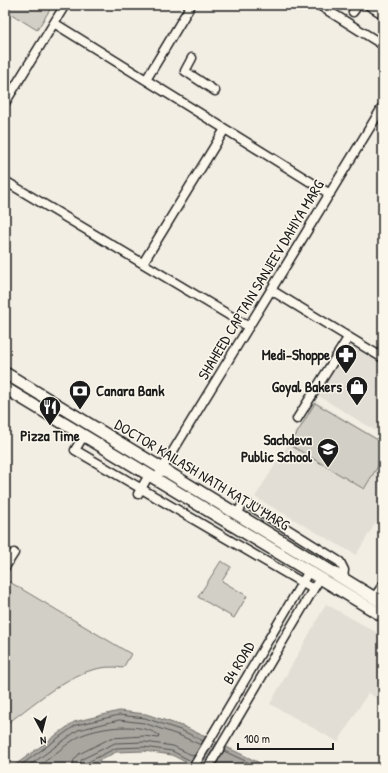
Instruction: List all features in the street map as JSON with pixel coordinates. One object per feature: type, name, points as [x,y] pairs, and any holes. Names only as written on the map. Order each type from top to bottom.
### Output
[{"type":"main road","name":"DOCTOR KAILASH NATH KATJU MARG","points":[[5,373],[379,600]]},
{"type":"main road","name":"DOCTOR KAILASH NATH KATJU MARG","points":[[5,388],[383,616]]},
{"type":"street","points":[[5,103],[64,5]]},
{"type":"street","points":[[146,80],[190,5]]},
{"type":"street","points":[[319,5],[383,45]]},
{"type":"street","points":[[368,5],[383,14]]},
{"type":"street","points":[[54,23],[330,194]]},
{"type":"street","points":[[192,58],[186,71],[215,91]]},
{"type":"street","name":"SHAHEED CAPTAIN SANJEEV DAHIYA MARG","points":[[140,492],[162,469],[383,106]]},
{"type":"street","points":[[143,263],[225,129]]},
{"type":"street","points":[[5,181],[249,326]]},
{"type":"street","points":[[271,290],[383,358]]},
{"type":"street","points":[[297,419],[348,338]]},
{"type":"street","points":[[84,435],[74,450],[140,492],[313,589]]},
{"type":"street","points":[[5,567],[14,553]]},
{"type":"street","name":"B4 ROAD","points":[[193,768],[310,572]]},
{"type":"street","name":"B4 ROAD","points":[[208,768],[320,578]]},
{"type":"street","points":[[379,600],[383,585]]},
{"type":"shaded area","points":[[5,5],[53,5],[37,30],[5,10]]},
{"type":"shaded area","points":[[350,342],[383,363],[383,419],[376,431],[317,395]]},
{"type":"shaded area","name":"Sachdeva Public School","points":[[315,401],[383,442],[383,511],[356,555],[255,497]]},
{"type":"shaded area","points":[[315,403],[383,443],[383,458],[364,489],[290,445]]},
{"type":"shaded area","points":[[221,561],[231,567],[222,581],[247,596],[234,618],[198,597]]},
{"type":"shaded area","points":[[8,581],[131,654],[123,668],[107,667],[91,670],[75,676],[60,685],[5,725],[5,586]]},
{"type":"shaded area","points":[[326,604],[383,636],[383,701],[368,693],[338,742],[270,704]]},
{"type":"water","points":[[119,711],[146,714],[185,727],[270,768],[197,768],[172,755],[144,751],[116,752],[85,768],[11,768],[74,722]]},
{"type":"place","name":"Medi-Shoppe","points":[[346,374]]},
{"type":"place","name":"Goyal Bakers","points":[[357,406]]},
{"type":"place","name":"Canara Bank","points":[[80,410]]},
{"type":"place","name":"Pizza Time","points":[[50,426]]},
{"type":"place","name":"Sachdeva Public School","points":[[328,468]]}]
